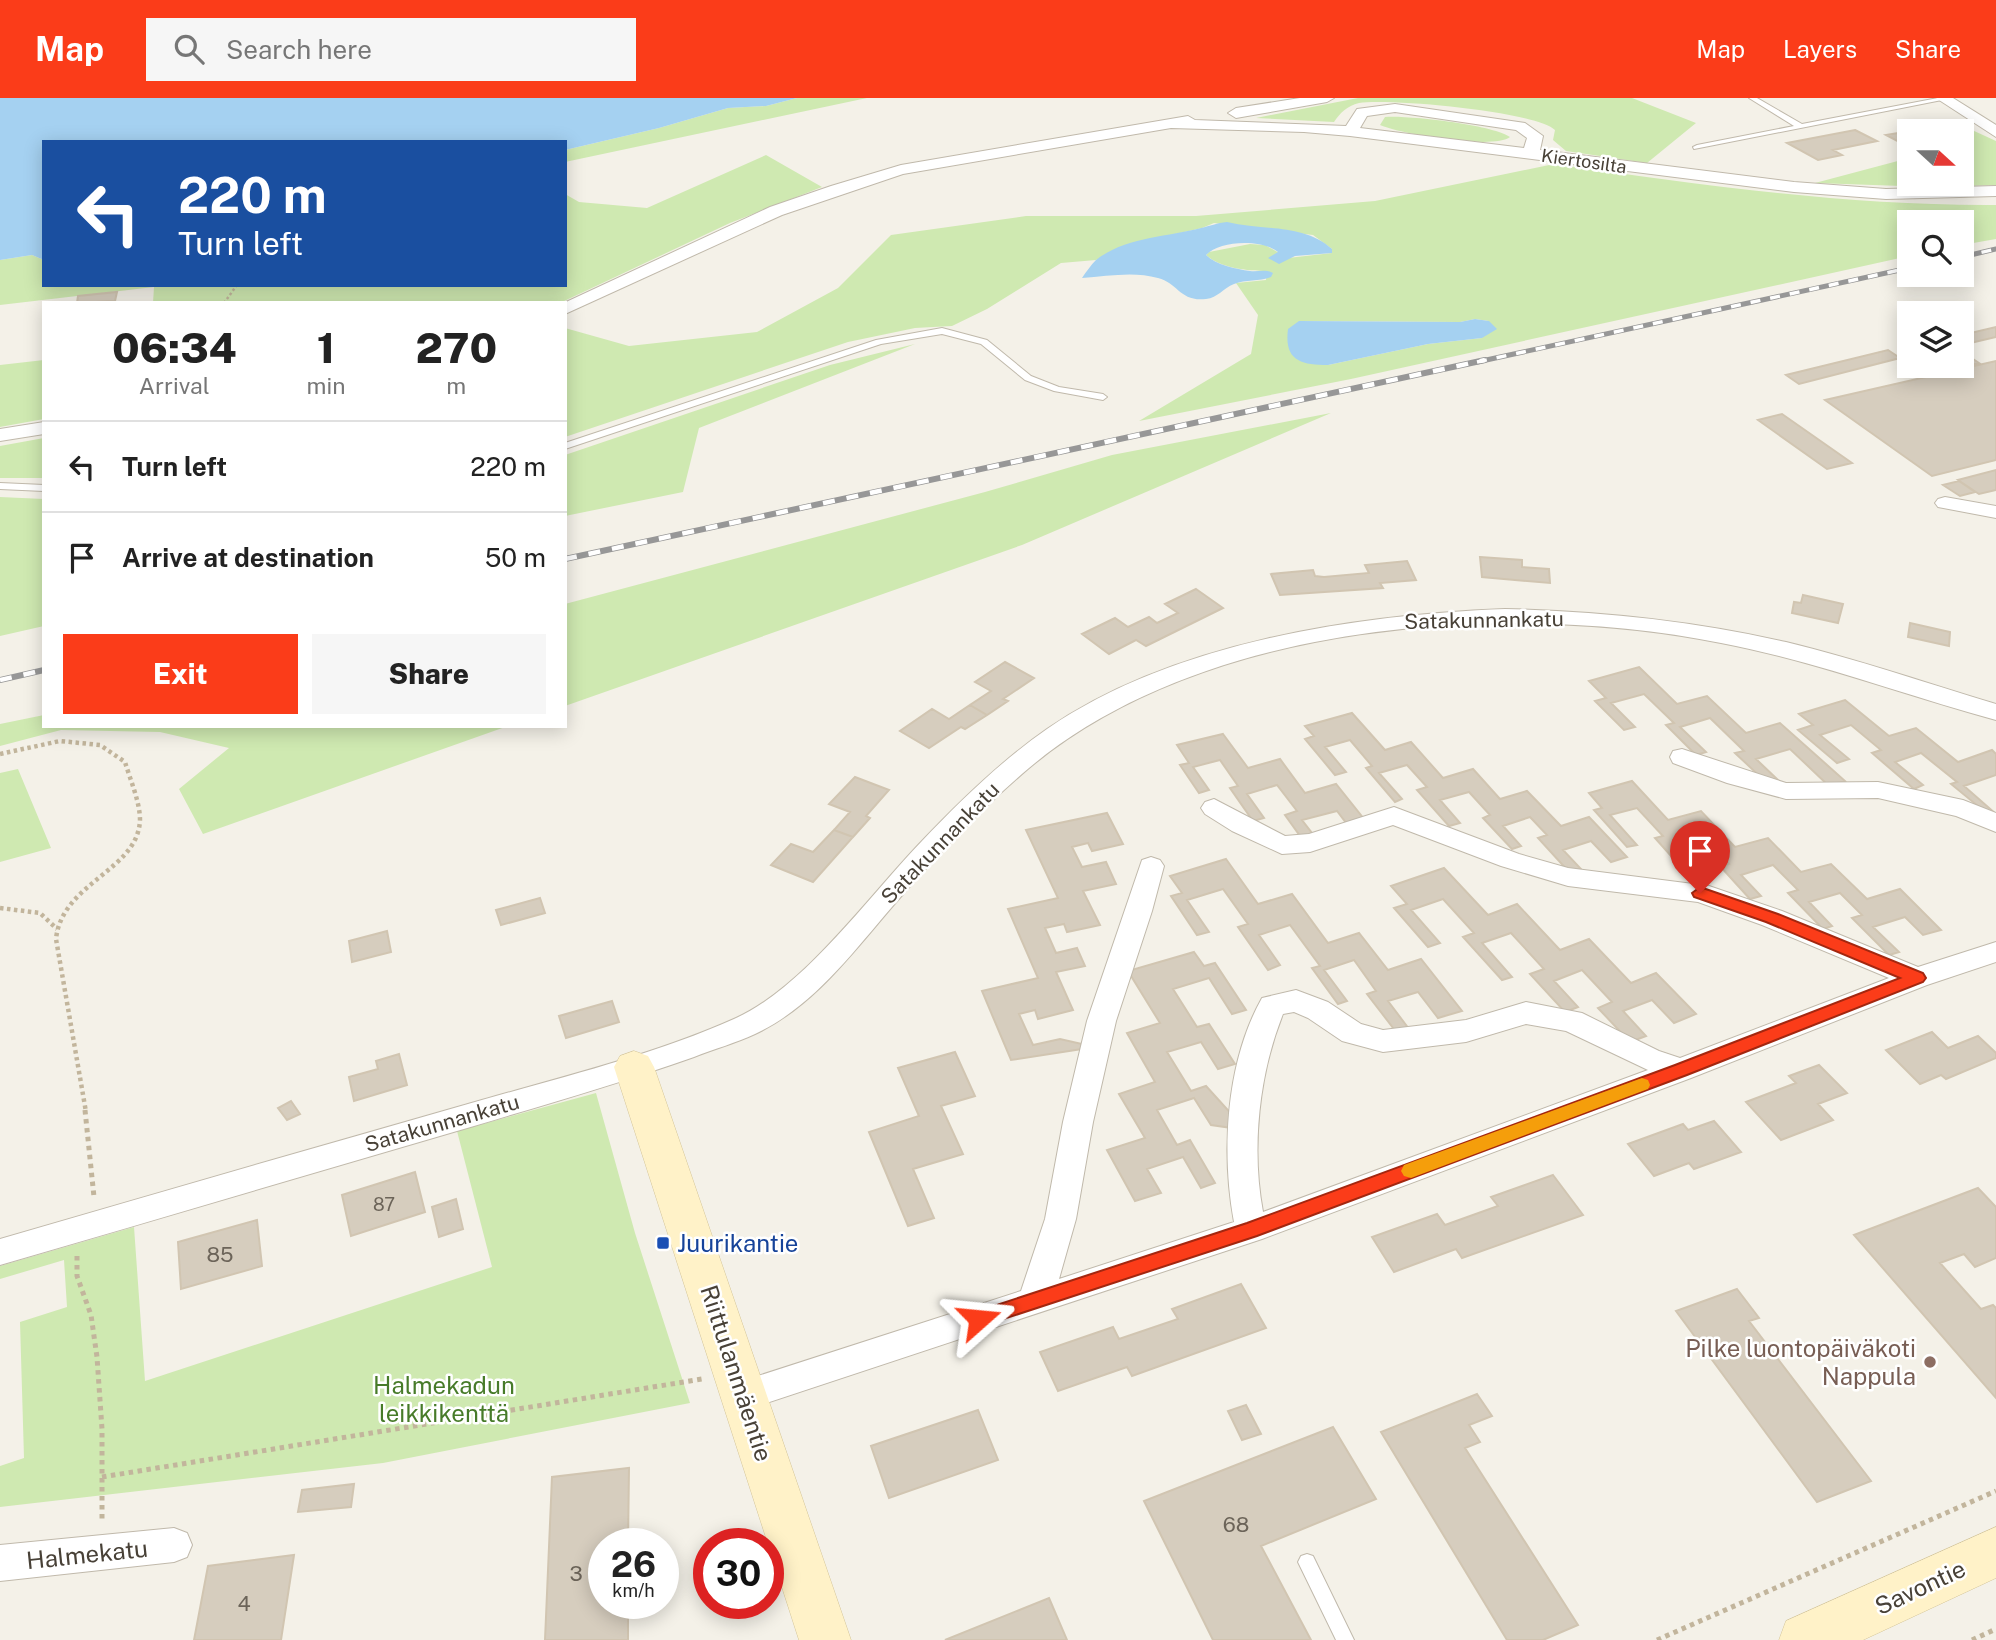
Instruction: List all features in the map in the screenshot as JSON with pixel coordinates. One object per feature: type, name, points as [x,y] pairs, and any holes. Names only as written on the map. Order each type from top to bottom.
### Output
[{"type":"street","points":[[567,308],[776,211],[901,170],[1327,98]]},
{"type":"street","points":[[1944,98],[1996,132]]},
{"type":"street","points":[[1350,131],[1362,113],[1383,108],[1407,110],[1520,126],[1535,136],[1531,154]]},
{"type":"street","name":"Kiertosilta","points":[[1172,124],[1304,127],[1350,131],[1806,188],[1886,194],[1996,191]]},
{"type":"street","points":[[0,435],[42,428]]},
{"type":"street","points":[[1945,503],[1996,512]]},
{"type":"street","name":"Satakunnankatu","points":[[0,1252],[85,1215],[634,1067],[744,1027],[782,1006],[809,982],[976,800],[1038,747],[1101,706],[1187,670],[1265,646],[1345,628],[1412,618],[1477,616],[1593,619],[1730,637],[1788,650],[1996,712]]},
{"type":"street","points":[[1682,757],[1736,777],[1786,791],[1878,790],[1964,809],[1996,823]]},
{"type":"street","points":[[1214,808],[1282,845],[1310,843],[1394,816],[1510,860],[1568,877],[1700,893],[1772,918],[1917,978]]},
{"type":"street","points":[[1032,1302],[1043,1279],[1066,1202],[1077,1129],[1095,1047],[1118,968],[1145,896],[1151,866]]},
{"type":"street","points":[[745,1395],[1251,1230],[1681,1070],[1917,978],[1996,952]]},
{"type":"street","points":[[1251,1230],[1244,1204],[1243,1161],[1249,1087],[1260,1030],[1272,1005],[1296,1001],[1318,1010],[1352,1032],[1383,1041],[1466,1031],[1526,1013],[1573,1021],[1649,1059],[1681,1070]]},
{"type":"street","name":"Riittulanmäentie","points":[[634,1067],[825,1640]]},
{"type":"street","name":"Halmekatu","points":[[0,1563],[174,1545]]},
{"type":"street","name":"Savontie","points":[[1805,1640],[1996,1552]]},
{"type":"lane","points":[[1752,98],[1801,127]]},
{"type":"lane","points":[[1697,147],[1944,98]]},
{"type":"lane","points":[[567,445],[879,342],[942,331],[984,342],[1028,378],[1057,389],[1102,397]]},
{"type":"lane","points":[[0,486],[42,488]]},
{"type":"lane","points":[[1307,1562],[1345,1640]]},
{"type":"path","points":[[0,754],[60,741],[100,745],[125,762],[140,818],[130,850],[81,890],[65,911],[57,929],[56,939],[90,1137],[94,1200],[85,1215],[77,1254],[77,1276],[91,1315],[97,1357],[102,1429],[103,1552]]},
{"type":"path","points":[[0,908],[40,913],[57,929]]},
{"type":"path","points":[[94,1200],[107,1196]]},
{"type":"path","points":[[102,1477],[702,1379]]},
{"type":"path","points":[[1657,1640],[1996,1491]]},
{"type":"path","points":[[1972,1640],[1996,1629]]},
{"type":"green space","points":[[797,98],[867,98],[567,162],[567,150],[659,128],[728,108],[766,106]]},
{"type":"green space","points":[[1358,98],[1632,98],[1696,123],[1647,163],[1566,151],[1553,140],[1555,130],[1542,123],[1460,107],[1375,102],[1351,106],[1334,122],[1256,118]]},
{"type":"green space","points":[[1385,117],[1450,122],[1487,129],[1510,137],[1486,142],[1426,136],[1380,125]]},
{"type":"green space","points":[[1974,131],[1996,141],[1996,185],[1974,186]]},
{"type":"green space","points":[[766,155],[822,187],[730,223],[564,301],[153,301],[154,287],[567,287],[567,195],[579,202],[647,208]]},
{"type":"green space","points":[[1897,161],[1897,186],[1815,183]]},
{"type":"green space","points":[[1554,164],[1830,198],[1996,205],[1996,239],[1974,243],[1974,210],[1897,210],[1897,259],[1351,379],[1139,421],[1251,354],[1258,315],[1236,283],[1266,280],[1267,271],[1226,266],[1206,255],[1209,252],[1250,244],[1265,245],[1288,258],[1332,253],[1332,249],[1313,235],[1214,223],[1127,245],[1096,260],[1061,263],[987,309],[952,326],[915,328],[848,342],[567,436],[567,329],[629,346],[757,332],[838,288],[891,235],[1026,216],[1196,216],[1375,201]],"holes":[[[1299,321],[1489,321],[1482,338],[1428,344],[1328,365]]]},
{"type":"green space","points":[[32,255],[42,259],[42,287],[154,287],[0,305],[0,260]]},
{"type":"green space","points":[[915,344],[699,428],[683,492],[567,516],[567,454],[830,365]]},
{"type":"green space","points":[[42,360],[42,419],[0,427],[0,365]]},
{"type":"green space","points":[[1331,413],[1022,545],[567,705],[567,603],[985,492],[1112,455]]},
{"type":"green space","points":[[42,438],[42,478],[0,478],[0,446]]},
{"type":"green space","points":[[0,497],[42,499],[42,626],[0,636]]},
{"type":"green space","points":[[42,715],[42,728],[502,728],[203,834],[179,789],[229,748],[160,732],[61,730],[0,746],[0,724]]},
{"type":"green space","points":[[18,769],[51,848],[0,862],[0,773]]},
{"type":"green space","name":"Halmekadun leikkikenttä","points":[[596,1093],[635,1233],[690,1403],[383,1463],[0,1507],[0,1466],[24,1458],[20,1322],[67,1307],[64,1260],[0,1279],[0,1266],[134,1227],[145,1381],[492,1267],[457,1131]]},
{"type":"water","points":[[0,98],[797,98],[766,106],[728,108],[659,128],[567,150],[567,140],[42,140],[42,259],[32,255],[0,260]]},
{"type":"water","points":[[1227,222],[1296,231],[1321,241],[1332,249],[1332,253],[1295,256],[1279,264],[1268,258],[1278,252],[1262,245],[1241,243],[1221,246],[1206,255],[1233,268],[1273,273],[1266,279],[1234,284],[1206,299],[1190,298],[1165,280],[1149,276],[1082,278],[1096,260],[1107,252],[1133,242]]},
{"type":"water","points":[[1475,319],[1489,321],[1497,329],[1482,338],[1428,344],[1328,365],[1309,364],[1296,359],[1287,339],[1288,329],[1299,321],[1460,322]]},
{"type":"building","points":[[1855,130],[1877,141],[1833,150],[1842,155],[1818,160],[1787,143]]},
{"type":"building","points":[[1897,133],[1897,141],[1886,135]]},
{"type":"building","points":[[117,292],[115,301],[77,301],[78,296]]},
{"type":"building","points":[[1996,327],[1996,337],[1974,342],[1974,332]]},
{"type":"building","points":[[1888,350],[1897,356],[1897,359],[1799,384],[1786,375]]},
{"type":"building","points":[[1996,361],[1996,460],[1932,476],[1825,400],[1921,378],[1974,378],[1974,366]]},
{"type":"building","points":[[1782,414],[1852,463],[1827,469],[1758,420]]},
{"type":"building","points":[[1996,470],[1996,490],[1979,494],[1958,480]]},
{"type":"building","points":[[1959,481],[1975,492],[1960,496],[1943,485]]},
{"type":"building","points":[[1480,557],[1522,560],[1522,567],[1549,569],[1550,583],[1482,577]]},
{"type":"building","points":[[1407,561],[1416,580],[1380,583],[1383,588],[1280,595],[1271,574],[1313,570],[1315,576],[1324,577],[1369,573],[1365,565]]},
{"type":"building","points":[[1196,589],[1223,608],[1146,646],[1136,640],[1109,654],[1082,634],[1115,618],[1128,627],[1149,617],[1157,623],[1178,613],[1165,604]]},
{"type":"building","points":[[1803,595],[1843,604],[1838,623],[1792,613],[1794,602],[1801,603]]},
{"type":"building","points":[[1910,623],[1950,632],[1949,646],[1908,637]]},
{"type":"building","points":[[1005,662],[1034,678],[1003,699],[1008,701],[987,715],[970,705],[991,691],[975,682]]},
{"type":"building","points":[[1639,667],[1677,704],[1707,696],[1746,733],[1780,723],[1845,781],[1829,786],[1790,749],[1756,759],[1779,781],[1768,784],[1735,753],[1744,751],[1710,718],[1680,727],[1706,752],[1696,755],[1666,725],[1674,723],[1644,694],[1611,703],[1635,727],[1624,730],[1595,701],[1606,698],[1589,681]]},
{"type":"building","points":[[1845,700],[1889,736],[1916,728],[1958,762],[1992,750],[1996,754],[1996,775],[1964,786],[1996,814],[1990,816],[1951,784],[1957,782],[1921,753],[1895,762],[1923,785],[1914,789],[1872,753],[1881,750],[1851,725],[1820,735],[1849,759],[1837,763],[1798,730],[1813,725],[1799,714]]},
{"type":"building","points":[[970,705],[987,715],[965,729],[961,727],[929,748],[900,731],[932,709],[949,719]]},
{"type":"building","points":[[1352,713],[1385,750],[1411,742],[1443,778],[1473,769],[1500,799],[1527,791],[1561,826],[1589,817],[1627,857],[1611,862],[1591,841],[1563,850],[1581,869],[1570,873],[1538,838],[1547,835],[1530,817],[1503,826],[1521,846],[1512,849],[1483,818],[1490,815],[1469,792],[1440,800],[1460,823],[1449,826],[1417,790],[1427,787],[1407,765],[1379,773],[1402,799],[1395,802],[1366,768],[1372,766],[1350,740],[1325,747],[1346,772],[1335,775],[1305,739],[1314,736],[1305,726]]},
{"type":"building","points":[[1223,734],[1248,768],[1280,759],[1305,793],[1336,784],[1364,819],[1347,824],[1337,811],[1302,820],[1315,837],[1303,840],[1285,815],[1297,811],[1277,785],[1247,794],[1264,818],[1253,821],[1230,788],[1238,786],[1220,760],[1193,767],[1209,790],[1199,793],[1180,765],[1189,763],[1177,745]]},
{"type":"building","points":[[855,777],[889,790],[866,816],[870,818],[853,837],[834,830],[850,812],[829,804]]},
{"type":"building","points":[[1632,781],[1668,820],[1701,811],[1735,847],[1768,838],[1801,872],[1831,864],[1867,899],[1900,889],[1941,930],[1923,935],[1905,917],[1873,927],[1899,952],[1889,955],[1852,918],[1862,915],[1840,893],[1809,902],[1832,926],[1823,929],[1788,893],[1798,890],[1773,865],[1741,875],[1761,896],[1750,899],[1720,866],[1729,864],[1704,837],[1673,846],[1698,873],[1689,876],[1655,838],[1663,836],[1637,808],[1610,815],[1637,845],[1627,847],[1594,810],[1602,808],[1589,793]]},
{"type":"building","points":[[1107,813],[1123,844],[1092,851],[1088,843],[1072,847],[1082,867],[1106,862],[1116,884],[1083,891],[1100,925],[1067,932],[1064,924],[1045,928],[1056,953],[1077,948],[1085,966],[1056,972],[1073,1010],[1038,1019],[1035,1010],[1019,1014],[1033,1045],[1060,1039],[1095,1047],[1011,1060],[982,991],[1038,978],[1008,909],[1058,898],[1026,830]]},
{"type":"building","points":[[834,830],[853,837],[813,882],[771,865],[791,844],[813,852]]},
{"type":"building","points":[[1226,859],[1258,904],[1292,894],[1328,943],[1359,933],[1388,970],[1421,959],[1462,1011],[1438,1018],[1418,992],[1388,1001],[1409,1029],[1397,1033],[1367,994],[1376,991],[1354,960],[1324,970],[1347,1001],[1338,1004],[1312,968],[1320,966],[1290,925],[1259,935],[1280,965],[1268,970],[1238,927],[1248,924],[1223,889],[1187,900],[1209,932],[1197,935],[1171,896],[1182,893],[1170,876]]},
{"type":"building","points":[[1444,868],[1488,915],[1517,904],[1560,950],[1589,939],[1631,983],[1656,973],[1696,1014],[1674,1023],[1652,1000],[1623,1011],[1646,1036],[1630,1042],[1598,1008],[1612,1002],[1582,970],[1554,981],[1578,1007],[1565,1012],[1530,974],[1544,969],[1511,933],[1482,943],[1512,977],[1502,980],[1463,937],[1474,933],[1443,899],[1411,910],[1440,943],[1428,947],[1394,908],[1407,904],[1391,886]]},
{"type":"building","points":[[540,898],[545,913],[501,925],[496,910]]},
{"type":"building","points":[[387,931],[391,952],[352,962],[349,941]]},
{"type":"building","points":[[1194,952],[1204,966],[1215,963],[1246,1010],[1232,1014],[1209,978],[1173,989],[1197,1027],[1209,1024],[1235,1064],[1218,1069],[1201,1042],[1167,1052],[1191,1091],[1206,1086],[1246,1130],[1211,1125],[1194,1098],[1157,1110],[1177,1145],[1190,1140],[1215,1183],[1201,1188],[1183,1157],[1147,1169],[1161,1193],[1135,1201],[1107,1150],[1145,1138],[1119,1094],[1155,1082],[1127,1033],[1160,1023],[1128,971]]},
{"type":"building","points":[[612,1001],[619,1022],[566,1038],[559,1016]]},
{"type":"building","points":[[1932,1032],[1948,1048],[1978,1036],[1996,1053],[1996,1058],[1946,1079],[1941,1075],[1920,1084],[1886,1050]]},
{"type":"building","points":[[955,1052],[975,1096],[941,1106],[963,1154],[913,1169],[934,1218],[908,1226],[869,1132],[919,1116],[898,1068]]},
{"type":"building","points":[[399,1054],[407,1085],[354,1101],[349,1077],[378,1069],[376,1061]]},
{"type":"building","points":[[1819,1065],[1847,1093],[1818,1104],[1833,1120],[1781,1140],[1746,1102],[1796,1083],[1789,1076]]},
{"type":"building","points":[[291,1101],[300,1114],[287,1120],[278,1108]]},
{"type":"building","points":[[1714,1121],[1741,1152],[1694,1169],[1689,1163],[1654,1176],[1628,1144],[1683,1124],[1688,1130]]},
{"type":"building","points":[[415,1172],[425,1212],[351,1236],[342,1195]]},
{"type":"building","points":[[1553,1175],[1583,1215],[1462,1258],[1456,1249],[1394,1272],[1372,1237],[1437,1214],[1445,1225],[1498,1206],[1491,1197]]},
{"type":"building","points":[[1978,1188],[1996,1207],[1996,1258],[1975,1267],[1964,1254],[1940,1263],[1981,1309],[1993,1305],[1996,1308],[1996,1398],[1854,1235]]},
{"type":"building","points":[[456,1199],[463,1229],[439,1237],[432,1207]]},
{"type":"building","points":[[257,1220],[262,1266],[181,1289],[178,1242]]},
{"type":"building","points":[[1241,1284],[1266,1328],[1132,1376],[1127,1367],[1058,1391],[1040,1352],[1113,1327],[1119,1339],[1178,1319],[1172,1309]]},
{"type":"building","points":[[1737,1289],[1759,1318],[1749,1321],[1871,1481],[1817,1502],[1676,1311]]},
{"type":"building","points":[[1477,1394],[1492,1416],[1469,1425],[1480,1442],[1465,1448],[1578,1625],[1543,1640],[1507,1640],[1381,1432]]},
{"type":"building","points":[[1246,1405],[1261,1434],[1242,1440],[1228,1411]]},
{"type":"building","points":[[978,1410],[998,1460],[889,1498],[871,1446]]},
{"type":"building","points":[[1333,1427],[1376,1499],[1261,1546],[1311,1640],[1213,1640],[1144,1501]]},
{"type":"building","points":[[629,1468],[628,1528],[588,1528],[588,1619],[628,1619],[628,1640],[545,1640],[552,1477]]},
{"type":"building","points":[[354,1484],[351,1507],[298,1512],[302,1490]]},
{"type":"building","points":[[294,1555],[281,1640],[194,1640],[208,1566]]},
{"type":"building","points":[[1049,1598],[1067,1640],[945,1640]]},
{"type":"railway","points":[[1974,254],[1996,249]]},
{"type":"railway","points":[[1477,362],[1897,271]]},
{"type":"railway","points":[[567,559],[1485,360]]},
{"type":"railway","points":[[0,680],[42,670]]},
{"type":"slow traffic","points":[[1411,1171],[1642,1085]]},
{"type":"place","name":"Juurikantie","points":[[663,1243]]},
{"type":"place","name":"Pilke luontopäiväkoti Nappula","points":[[1930,1362]]},
{"type":"route","points":[[979,1319],[1251,1230],[1681,1070],[1917,978],[1772,918],[1700,893]]}]
